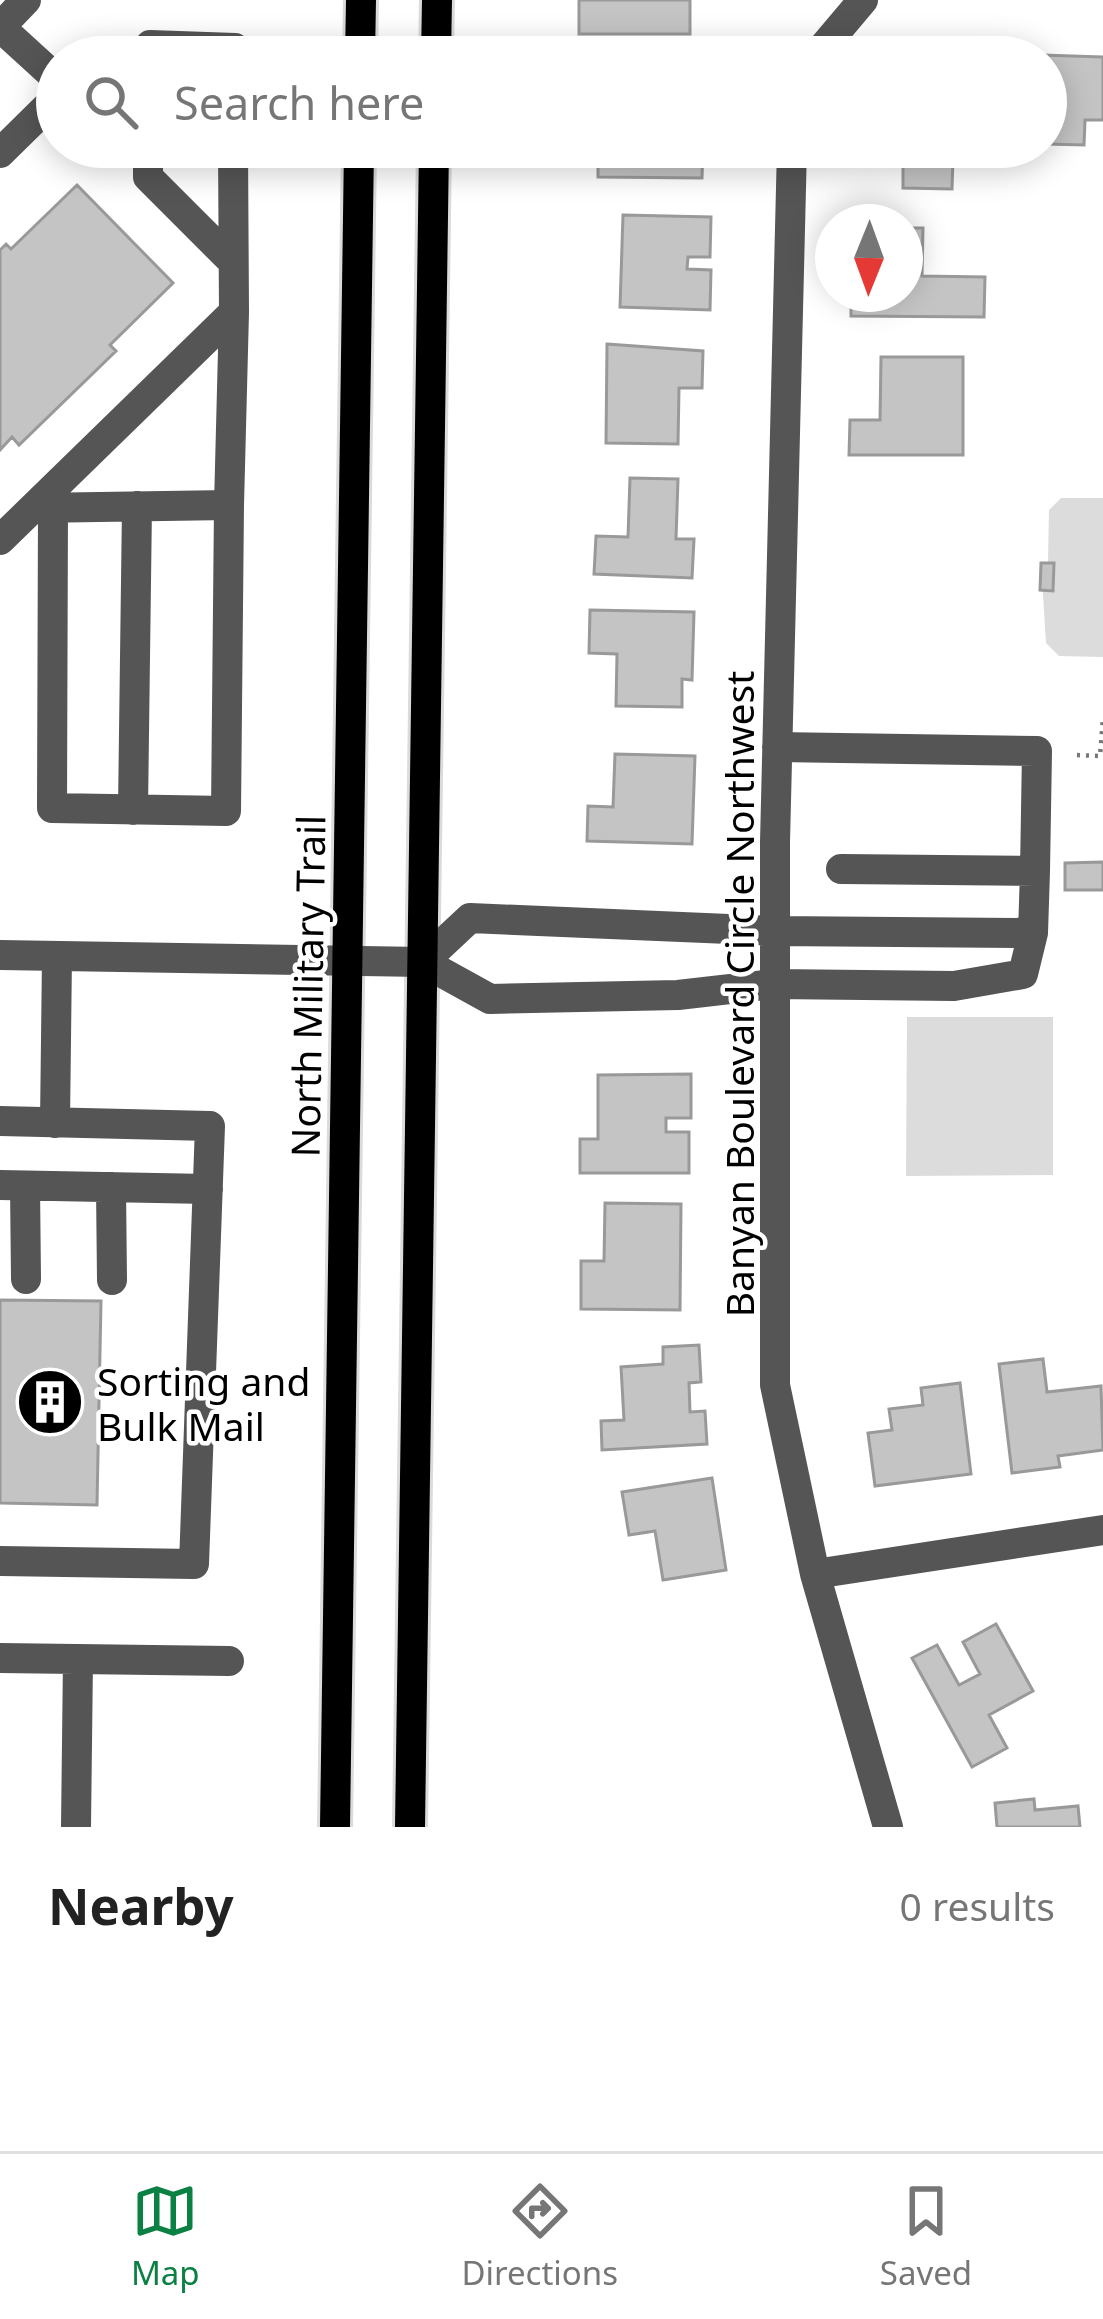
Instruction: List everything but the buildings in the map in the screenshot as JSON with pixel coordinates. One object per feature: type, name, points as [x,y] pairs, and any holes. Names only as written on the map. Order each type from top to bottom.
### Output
[{"type":"main road","points":[[361,0],[361,36]]},
{"type":"main road","points":[[436,0],[436,36]]},
{"type":"main road","name":"North Military Trail","points":[[334,1827],[359,168]]},
{"type":"main road","points":[[410,1827],[434,168]]},
{"type":"street","points":[[26,0],[1,27],[36,60]]},
{"type":"street","points":[[833,36],[863,0]]},
{"type":"street","points":[[0,153],[36,118]]},
{"type":"street","points":[[153,168],[232,261]]},
{"type":"street","points":[[43,508],[52,808],[226,812],[233,168]]},
{"type":"street","name":"Banyan Boulevard Circle Northwest","points":[[791,168],[777,747],[775,1384],[815,1574],[888,1827]]},
{"type":"street","points":[[0,540],[43,508],[234,313]]},
{"type":"street","points":[[43,508],[230,505]]},
{"type":"street","points":[[133,810],[137,506]]},
{"type":"street","points":[[0,956],[423,962],[490,999],[678,995],[775,984],[954,986],[1023,974],[1033,933],[1037,751],[777,747]]},
{"type":"street","points":[[841,869],[1035,871]]},
{"type":"street","points":[[423,962],[470,918],[775,931],[1033,933]]},
{"type":"street","points":[[55,1123],[57,956]]},
{"type":"street","points":[[0,1121],[210,1126],[194,1564],[0,1561]]},
{"type":"street","points":[[26,1279],[13,1185],[208,1190]]},
{"type":"street","points":[[112,1187],[112,1280]]},
{"type":"street","points":[[815,1574],[1103,1530]]},
{"type":"street","points":[[0,1658],[229,1661]]},
{"type":"street","points":[[76,1827],[78,1659]]},
{"type":"path","points":[[1077,755],[1100,756],[1103,718]]},
{"type":"shaded area","points":[[1061,498],[1103,498],[1103,657],[1059,656],[1046,643],[1041,563],[1048,562],[1049,510]]},
{"type":"shaded area","points":[[907,1017],[1053,1017],[1053,1175],[906,1176]]},
{"type":"place","name":"Sorting and Bulk Mail","points":[[50,1402]]}]
